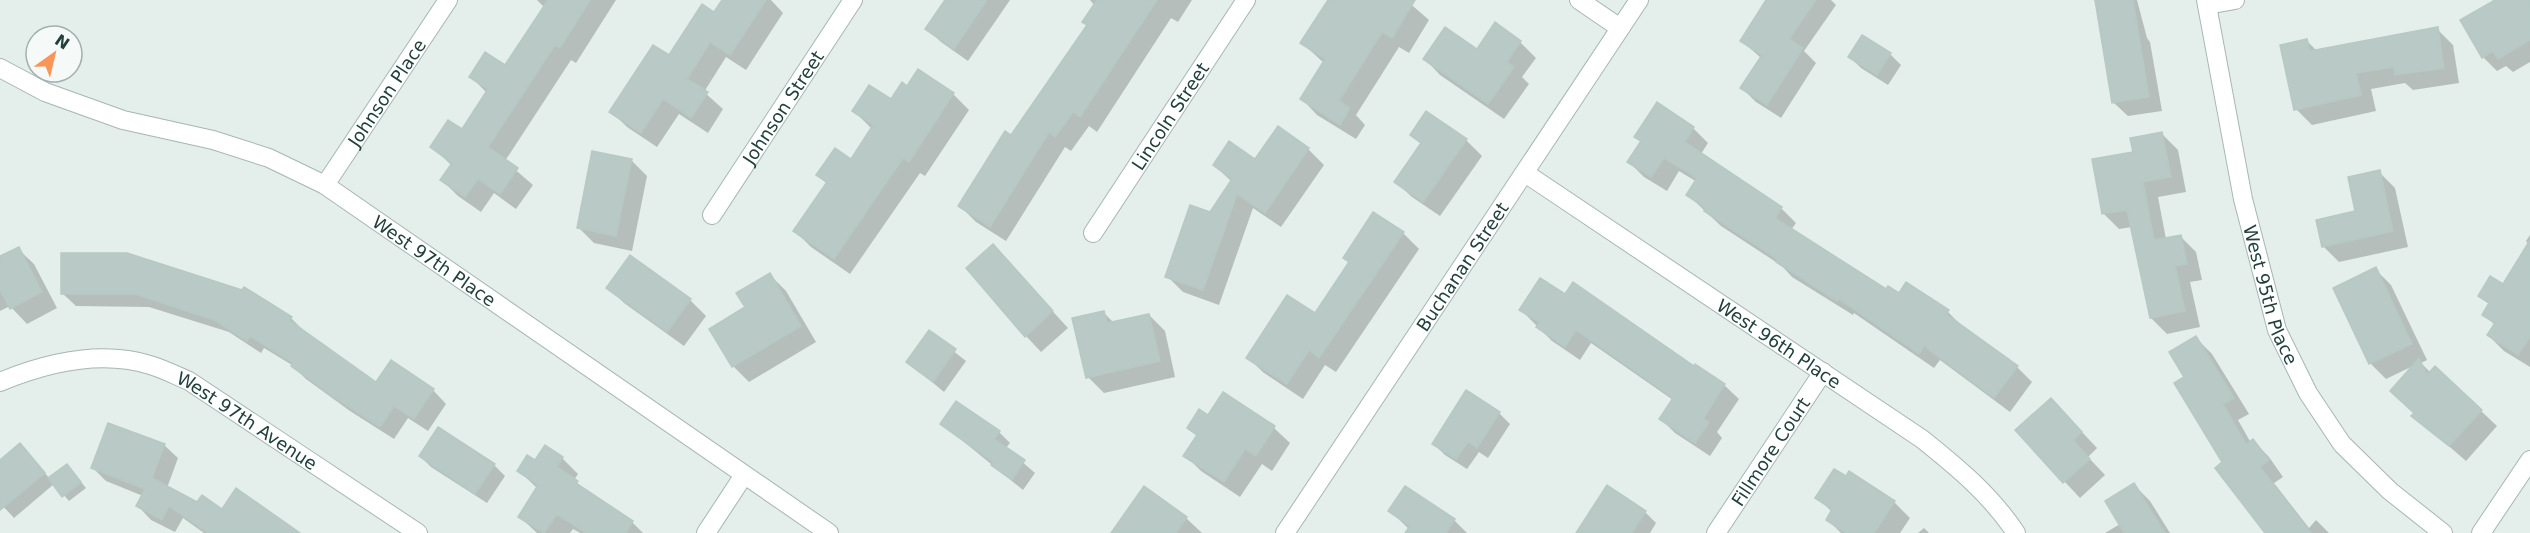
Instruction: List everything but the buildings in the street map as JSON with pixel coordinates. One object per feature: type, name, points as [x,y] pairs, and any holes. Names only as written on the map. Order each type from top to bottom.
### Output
[{"type":"street","name":"Johnson Place","points":[[325,184],[448,0]]},
{"type":"street","name":"Johnson Street","points":[[712,215],[853,0]]},
{"type":"street","name":"Lincoln Street","points":[[1093,233],[1246,0]]},
{"type":"street","points":[[1579,0],[1620,28]]},
{"type":"street","name":"Buchanan Street","points":[[1285,533],[1639,0]]},
{"type":"street","points":[[2206,3],[2235,0]]},
{"type":"street","name":"West 95th Place","points":[[2206,3],[2243,199],[2277,330],[2308,393],[2342,444],[2390,491],[2443,533]]},
{"type":"street","name":"West 97th Place","points":[[0,68],[56,96],[123,120],[213,140],[269,158],[325,184],[829,533]]},
{"type":"street","name":"West 96th Place","points":[[1524,173],[1922,439],[1966,475],[2006,518],[2016,533]]},
{"type":"street","name":"West 97th Avenue","points":[[0,382],[57,363],[107,358],[150,364],[189,381],[418,533]]},
{"type":"street","name":"Fillmore Court","points":[[1716,533],[1823,372]]},
{"type":"street","points":[[2481,533],[2530,460]]},
{"type":"street","points":[[706,533],[744,475]]}]
